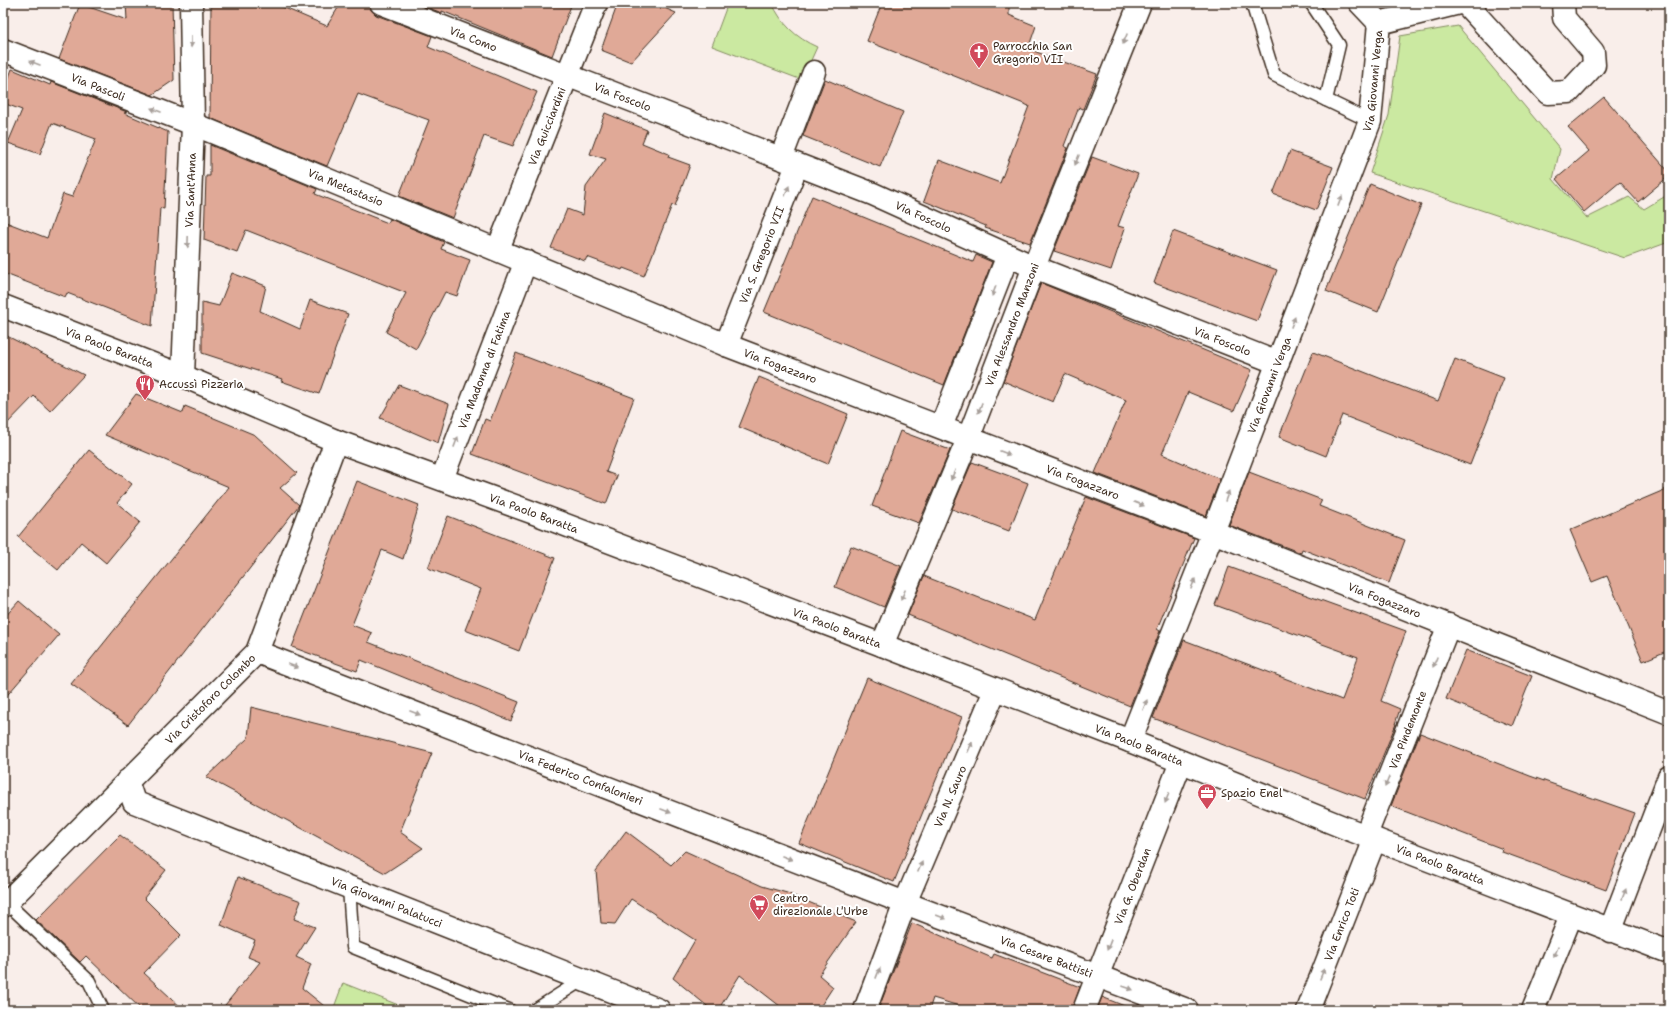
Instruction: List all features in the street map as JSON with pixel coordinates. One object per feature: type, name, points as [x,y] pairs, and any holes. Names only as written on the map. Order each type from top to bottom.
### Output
[{"type":"street","name":"Via Sant'Anna","points":[[183,376],[193,124],[191,3]]},
{"type":"street","name":"Via Como","points":[[381,3],[566,76]]},
{"type":"street","name":"Via Guicciardini","points":[[498,249],[596,3]]},
{"type":"street","name":"Via Alessandro Manzoni","points":[[882,645],[968,439],[1034,267],[1140,3]]},
{"type":"street","points":[[1360,3],[1379,24],[1459,3]]},
{"type":"street","points":[[1465,3],[1548,93],[1569,92],[1594,65],[1594,52],[1564,18],[1563,3]]},
{"type":"street","name":"Via Giovanni Verga","points":[[1130,741],[1213,532],[1370,121],[1379,24]]},
{"type":"street","name":"Via Pascoli","points":[[3,50],[193,124]]},
{"type":"street","name":"Via S. Gregorio VII","points":[[726,345],[789,161],[814,72]]},
{"type":"street","name":"Via Foscolo","points":[[566,76],[873,194],[1034,267],[1278,363]]},
{"type":"street","name":"Via Metastasio","points":[[193,124],[498,249]]},
{"type":"street","name":"Via Fogazzaro","points":[[498,249],[523,268],[1213,532],[1669,713]]},
{"type":"street","points":[[941,427],[1008,255]]},
{"type":"street","name":"Via Madonna di Fatima","points":[[442,479],[523,268]]},
{"type":"street","name":"Via Paolo Baratta","points":[[3,306],[183,376],[336,441],[442,479],[882,645],[1130,741],[1571,916],[1669,952]]},
{"type":"street","name":"Via Cristoforo Colombo","points":[[5,904],[257,652],[336,441]]},
{"type":"street","name":"Via Pindemonte","points":[[1370,837],[1449,625]]},
{"type":"street","name":"Via Federico Confalonieri","points":[[257,652],[905,903]]},
{"type":"street","name":"Via N. Sauro","points":[[865,1010],[905,903],[995,690]]},
{"type":"street","name":"Via G. Oberdan","points":[[1084,1010],[1181,762]]},
{"type":"street","points":[[1610,931],[1669,777]]},
{"type":"street","name":"Via Giovanni Palatucci","points":[[127,781],[134,802],[659,1010]]},
{"type":"street","name":"Via Enrico Toti","points":[[1308,1010],[1370,837]]},
{"type":"street","name":"Via Cesare Battisti","points":[[905,903],[1187,1010]]},
{"type":"street","points":[[1533,1010],[1571,916]]},
{"type":"lane","points":[[1252,3],[1274,75],[1370,121]]},
{"type":"lane","points":[[1311,3],[1339,45],[1326,100]]},
{"type":"lane","points":[[349,887],[352,947],[508,1010]]},
{"type":"lane","points":[[5,904],[89,981],[103,1010]]},
{"type":"lane","points":[[535,1010],[582,980]]},
{"type":"green space","points":[[728,3],[772,3],[780,17],[790,29],[802,39],[817,47],[802,80],[712,46]]},
{"type":"green space","points":[[1458,26],[1560,149],[1553,179],[1587,218],[1629,197],[1644,209],[1669,194],[1669,242],[1625,258],[1370,173],[1389,115],[1400,36]]},
{"type":"green space","points":[[343,983],[411,1010],[333,1010]]},
{"type":"building","points":[[126,3],[172,3],[174,80],[152,95],[59,59],[80,4],[127,20]]},
{"type":"building","points":[[211,3],[273,3],[327,26],[341,3],[369,3],[371,10],[376,15],[432,36],[428,47],[537,92],[513,146],[484,136],[453,218],[399,196],[429,120],[358,94],[327,166],[210,118]]},
{"type":"building","points":[[416,3],[572,3],[552,56],[442,11],[442,13]]},
{"type":"building","points":[[618,3],[653,3],[676,13],[631,62],[601,50]]},
{"type":"building","points":[[882,3],[1009,3],[1009,15],[1036,26],[1028,49],[1097,74],[1083,109],[1079,107],[1064,146],[1068,148],[1030,243],[985,228],[986,226],[924,201],[939,160],[1000,183],[1029,106],[867,41]]},
{"type":"building","points":[[12,69],[50,85],[51,82],[127,112],[124,113],[168,132],[164,209],[160,208],[152,326],[67,293],[65,297],[3,273],[3,221],[47,238],[63,194],[72,197],[96,139],[52,123],[40,154],[8,143],[22,110],[3,103],[3,93]]},
{"type":"building","points":[[825,79],[903,112],[880,167],[803,136]]},
{"type":"building","points":[[1604,97],[1669,172],[1669,176],[1638,202],[1620,182],[1584,212],[1556,179],[1589,151],[1568,127]]},
{"type":"building","points":[[605,113],[647,130],[642,143],[669,154],[668,157],[690,165],[675,206],[672,205],[644,276],[623,268],[622,270],[587,257],[585,261],[551,248],[567,209],[583,215],[586,187],[606,159],[590,154]]},
{"type":"building","points":[[210,145],[317,189],[315,194],[388,223],[390,219],[444,242],[441,249],[470,260],[457,296],[445,292],[416,349],[386,332],[406,293],[246,230],[237,252],[204,240],[206,176],[210,176]]},
{"type":"building","points":[[1290,151],[1333,167],[1316,210],[1273,194]]},
{"type":"building","points":[[1092,157],[1138,174],[1118,226],[1125,228],[1111,270],[1054,251]]},
{"type":"building","points":[[1370,184],[1421,205],[1378,312],[1326,291]]},
{"type":"building","points":[[812,196],[973,262],[976,255],[992,262],[944,385],[764,312]]},
{"type":"building","points":[[1173,231],[1277,270],[1257,321],[1154,283]]},
{"type":"building","points":[[232,273],[266,286],[260,311],[300,329],[310,300],[348,314],[319,394],[281,381],[282,379],[202,353],[202,302],[219,306]]},
{"type":"building","points":[[1041,283],[1252,370],[1234,411],[1188,392],[1162,454],[1220,479],[1206,516],[1095,473],[1126,400],[1065,374],[1053,402],[1003,381]]},
{"type":"building","points":[[3,334],[84,375],[50,411],[34,396],[3,428]]},
{"type":"building","points":[[1313,352],[1438,401],[1455,359],[1504,378],[1470,465],[1342,415],[1326,456],[1279,437]]},
{"type":"building","points":[[516,353],[634,398],[606,472],[617,476],[606,504],[472,454],[485,419],[490,421]]},
{"type":"building","points":[[759,377],[848,414],[828,464],[739,427]]},
{"type":"building","points":[[399,385],[449,404],[438,443],[380,418]]},
{"type":"building","points":[[136,394],[183,413],[185,406],[255,435],[297,473],[280,488],[299,505],[128,725],[71,684],[229,487],[105,435]]},
{"type":"building","points":[[900,431],[950,450],[919,523],[872,506]]},
{"type":"building","points":[[89,450],[132,484],[117,503],[140,522],[106,563],[81,542],[58,570],[18,537]]},
{"type":"building","points":[[972,462],[1028,483],[1009,531],[952,509]]},
{"type":"building","points":[[1249,472],[1322,500],[1319,506],[1405,540],[1389,583],[1302,549],[1301,553],[1229,525]]},
{"type":"building","points":[[357,481],[419,505],[403,559],[382,550],[352,625],[372,633],[368,642],[519,702],[511,721],[361,660],[357,671],[292,647]]},
{"type":"building","points":[[1669,488],[1669,650],[1643,661],[1607,576],[1592,582],[1570,530]]},
{"type":"building","points":[[1086,497],[1194,538],[1157,629],[1160,631],[1130,706],[908,615],[924,576],[1035,620]]},
{"type":"building","points":[[448,516],[555,558],[519,651],[465,630],[481,589],[428,568]]},
{"type":"building","points":[[851,546],[901,566],[884,607],[835,587]]},
{"type":"building","points":[[1229,567],[1406,631],[1381,701],[1400,709],[1396,724],[1365,799],[1153,718],[1184,640],[1342,700],[1358,657],[1215,605]]},
{"type":"building","points":[[19,601],[59,635],[3,700],[3,619]]},
{"type":"building","points":[[1466,650],[1532,676],[1512,726],[1446,699]]},
{"type":"building","points":[[867,678],[962,717],[894,882],[799,843]]},
{"type":"building","points":[[251,707],[432,753],[400,832],[423,848],[385,873],[206,777],[248,738]]},
{"type":"building","points":[[1420,733],[1530,776],[1635,813],[1606,890],[1502,852],[1503,849],[1391,806]]},
{"type":"building","name":"Centro direzionale L'Urbe","points":[[626,831],[671,865],[685,851],[762,886],[787,893],[856,922],[819,975],[833,987],[818,1010],[785,1010],[740,975],[718,1010],[712,1010],[673,978],[695,940],[631,899],[615,924],[601,923],[596,871]]},
{"type":"building","points":[[120,835],[166,870],[144,898],[181,935],[144,973],[184,1010],[142,1010],[86,956],[80,962],[36,920]]},
{"type":"building","points":[[238,877],[301,901],[294,919],[315,927],[296,957],[311,964],[302,988],[329,1010],[221,1010],[260,962],[248,957],[255,940],[221,925]]},
{"type":"building","points":[[912,923],[992,958],[994,954],[1080,987],[1072,1010],[972,1010],[933,998],[929,1010],[878,1010]]},
{"type":"building","points":[[1102,997],[1132,1009],[1097,1010]]},
{"type":"place","name":"Parrocchia San Gregorio VII","points":[[979,69]]},
{"type":"place","name":"Accussì Pizzeria","points":[[145,401]]},
{"type":"place","name":"Spazio Enel","points":[[1207,810]]},
{"type":"place","name":"Centro direzionale L'Urbe","points":[[759,921]]}]
